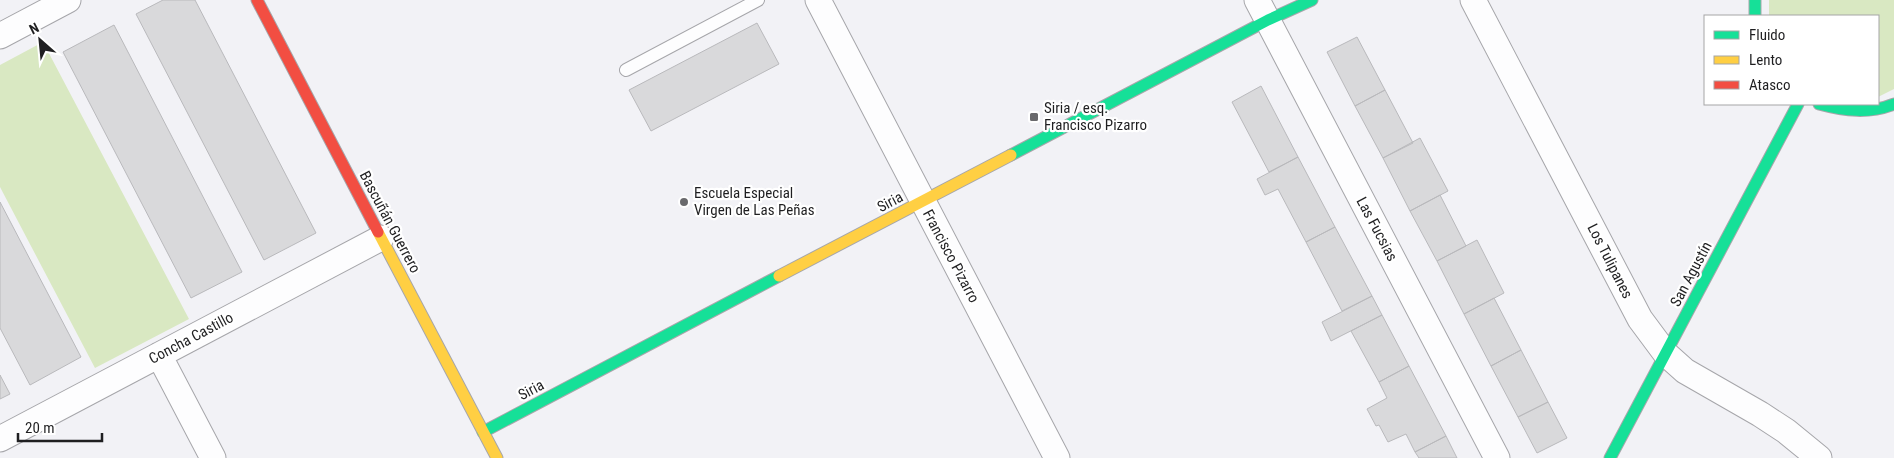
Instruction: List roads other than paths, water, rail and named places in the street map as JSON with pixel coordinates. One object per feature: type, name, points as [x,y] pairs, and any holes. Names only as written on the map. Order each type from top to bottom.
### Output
[{"type":"street","points":[[0,36],[68,0]]},
{"type":"street","name":"Bascuñán Guerrero","points":[[257,0],[497,458]]},
{"type":"street","name":"Francisco Pizarro","points":[[818,0],[1057,458]]},
{"type":"street","name":"Siria","points":[[483,432],[922,202],[1262,10],[1312,0]]},
{"type":"street","name":"Los Tulipanes","points":[[1473,0],[1640,319],[1666,354],[1692,376],[1760,414],[1786,431],[1820,458]]},
{"type":"street","points":[[1755,0],[1755,15]]},
{"type":"street","name":"Las Fucsias","points":[[1262,10],[1497,458]]},
{"type":"street","points":[[1822,105],[1840,110],[1866,111],[1894,104]]},
{"type":"street","name":"San Agustín","points":[[1610,458],[1797,105]]},
{"type":"street","name":"Concha Castillo","points":[[0,439],[381,238]]},
{"type":"street","points":[[159,355],[213,458]]},
{"type":"lane","points":[[626,70],[758,0]]},
{"type":"place","name":"Siria / esq. Francisco Pizarro","points":[[1034,117]]},
{"type":"place","name":"Escuela Especial Virgen de Las Peñas","points":[[684,202]]}]
